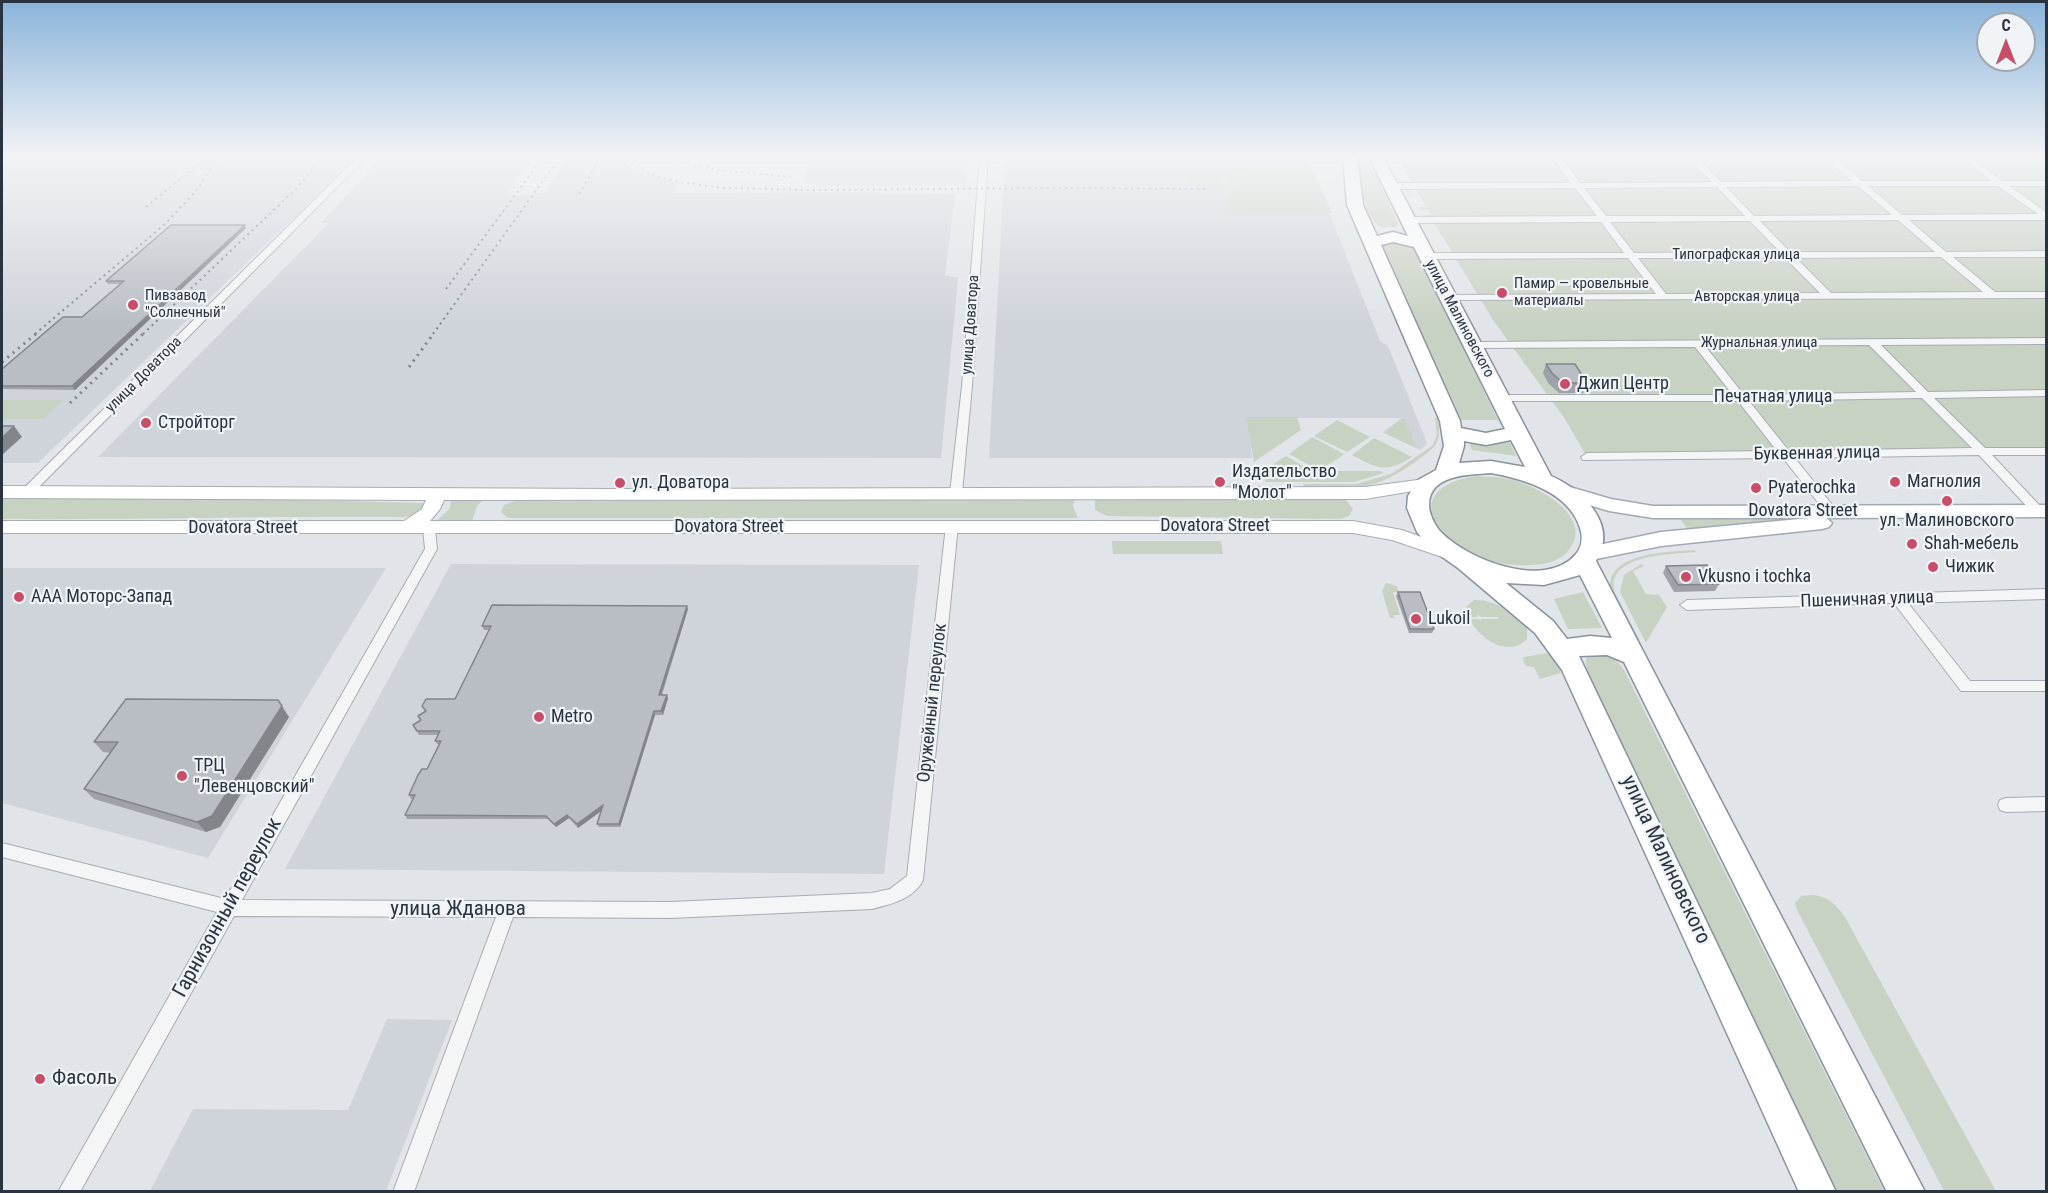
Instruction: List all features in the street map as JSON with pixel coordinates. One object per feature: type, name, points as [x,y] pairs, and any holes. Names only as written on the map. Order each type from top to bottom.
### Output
[{"type":"highway","points":[[1359,213],[1453,433],[1454,446],[1445,472]]},
{"type":"highway","name":"улица Малиновского","points":[[1404,213],[1542,480]]},
{"type":"highway","points":[[1363,226],[1392,231],[1409,223]]},
{"type":"highway","points":[[1371,243],[1393,237],[1423,250]]},
{"type":"highway","points":[[1453,433],[1486,439],[1518,432]]},
{"type":"highway","points":[[1491,467],[1542,480],[1563,491],[1579,504],[1591,520],[1595,542],[1588,557],[1572,570],[1544,577],[1506,575],[1459,558],[1430,536],[1418,518],[1416,507],[1418,496],[1425,484],[1445,472],[1491,467]]},
{"type":"highway","points":[[1588,557],[1634,656],[1907,1191]]},
{"type":"highway","name":"улица Малиновского","points":[[1459,558],[1529,612],[1573,666],[1678,886],[1818,1191]]},
{"type":"highway","points":[[1561,649],[1593,644],[1615,646],[1634,656]]},
{"type":"main road","name":"Dovatora Street","points":[[1563,491],[1609,505],[1653,512],[1831,511],[2044,515]]},
{"type":"main road","points":[[1653,512],[1646,515],[1643,523],[1650,532],[1661,538]]},
{"type":"main road","name":"Dovatora Street","points":[[1588,557],[1661,538],[1821,523],[2044,515]]},
{"type":"street","name":"улица Доватора","points":[[27,492],[308,213]]},
{"type":"street","name":"улица Доватора","points":[[956,493],[967,386],[980,213]]},
{"type":"street","points":[[1598,213],[1663,297]]},
{"type":"street","points":[[1746,213],[1829,297]]},
{"type":"street","points":[[1893,213],[1992,295]]},
{"type":"street","points":[[1409,223],[2046,216]]},
{"type":"street","name":"Типографская улица","points":[[1423,250],[1631,256],[2046,254]]},
{"type":"street","name":"Авторская улица","points":[[1448,298],[2046,295]]},
{"type":"street","name":"Журнальная улица","points":[[1472,345],[2046,341]]},
{"type":"street","points":[[1872,342],[2044,515]]},
{"type":"street","points":[[1698,344],[1831,511]]},
{"type":"street","name":"Печатная улица","points":[[1500,398],[1740,398],[2046,393]]},
{"type":"street","name":"Буквенная улица","points":[[1587,457],[2046,451]]},
{"type":"street","name":"Dovatora Street","points":[[2,492],[1336,493],[1386,492],[1425,484]]},
{"type":"street","points":[[1099,492],[1087,497],[1083,506],[1087,517],[1100,525]]},
{"type":"street","points":[[1336,493],[1353,500],[1360,508],[1361,516],[1353,526]]},
{"type":"street","points":[[405,528],[420,521],[433,507],[435,499],[429,494]]},
{"type":"street","points":[[496,527],[490,523],[486,514],[496,499],[507,494]]},
{"type":"street","name":"Dovatora Street","points":[[2,526],[429,528],[952,525],[1353,526],[1395,534],[1459,558]]},
{"type":"street","name":"Оружейный переулок","points":[[915,880],[952,525]]},
{"type":"street","points":[[2,536],[24,526]]},
{"type":"street","name":"Гарнизонный переулок","points":[[68,1191],[425,561],[431,549],[429,528]]},
{"type":"street","name":"Пшеничная улица","points":[[1687,605],[2046,594]]},
{"type":"street","points":[[1898,599],[1966,687],[2046,686]]},
{"type":"street","points":[[2006,804],[2046,804]]},
{"type":"street","name":"улица Жданова","points":[[2,850],[230,908],[670,910],[872,901],[894,896],[915,880]]},
{"type":"street","points":[[403,1191],[507,911]]},
{"type":"shaded area","points":[[2,213],[299,213],[38,463],[2,463]]},
{"type":"shaded area","points":[[331,213],[953,213],[945,275],[958,278],[941,458],[98,457],[329,223],[321,223]]},
{"type":"shaded area","points":[[1002,213],[1329,213],[1380,341],[1388,346],[1427,443],[1420,450],[1383,432],[1402,418],[1248,418],[1252,458],[989,458]]},
{"type":"shaded area","points":[[451,564],[919,565],[884,874],[285,869]]},
{"type":"shaded area","points":[[2,568],[386,568],[208,858],[2,803]]},
{"type":"shaded area","points":[[387,1019],[452,1020],[386,1191],[150,1191],[193,1109],[348,1110]]},
{"type":"green space","points":[[1231,213],[1332,213],[1231,214]]},
{"type":"green space","points":[[1369,213],[1393,213],[1398,224],[1396,227],[1381,227]]},
{"type":"green space","points":[[2046,213],[2046,452],[1588,459],[1565,419],[1493,320],[1433,221],[1425,219],[1423,215]]},
{"type":"green space","points":[[1392,241],[1414,247],[1498,420],[1460,420],[1381,247],[1382,244]]},
{"type":"green space","points":[[2,400],[63,400],[43,419],[2,419]]},
{"type":"green space","points":[[1246,417],[1297,417],[1301,430],[1254,462]]},
{"type":"green space","points":[[1404,417],[1416,448],[1384,433]]},
{"type":"green space","points":[[1435,418],[1438,418],[1439,433],[1430,451],[1389,478],[1351,488],[1304,489],[1303,484],[1356,484],[1391,474],[1432,446],[1437,435]]},
{"type":"green space","points":[[1337,420],[1370,437],[1347,452],[1314,436]]},
{"type":"green space","points":[[1312,437],[1344,454],[1328,465],[1317,467],[1289,454]]},
{"type":"green space","points":[[1374,438],[1412,457],[1395,466],[1381,467],[1352,455]]},
{"type":"green space","points":[[1469,442],[1486,445],[1510,442],[1516,456],[1472,450]]},
{"type":"green space","points":[[1286,456],[1312,471],[1380,471],[1384,473],[1354,482],[1265,482],[1264,470]]},
{"type":"green space","points":[[1477,476],[1513,480],[1536,489],[1560,505],[1570,515],[1575,526],[1575,538],[1566,554],[1547,563],[1516,565],[1484,559],[1453,543],[1441,532],[1433,520],[1431,509],[1434,498],[1442,488]]},
{"type":"green space","points":[[2,496],[424,503],[419,512],[404,517],[2,519]]},
{"type":"green space","points":[[1075,496],[1073,506],[1078,518],[508,518],[501,512],[504,505],[515,501]]},
{"type":"green space","points":[[1098,497],[1337,497],[1346,500],[1353,509],[1349,516],[1340,519],[1107,516],[1095,510],[1095,501]]},
{"type":"green space","points":[[451,498],[485,498],[477,506],[472,521],[437,521],[450,508]]},
{"type":"green space","points":[[1678,516],[1814,516],[1816,519],[1688,530]]},
{"type":"green space","points":[[1112,541],[1221,541],[1223,554],[1113,554]]},
{"type":"green space","points":[[1694,550],[1696,552],[1643,559],[1630,563],[1620,570],[1614,580],[1615,593],[1640,641],[1634,639],[1611,593],[1611,579],[1617,569],[1626,562],[1639,557]]},
{"type":"green space","points":[[1641,564],[1644,566],[1633,571],[1646,594],[1659,595],[1667,607],[1646,643],[1620,592],[1624,575]]},
{"type":"green space","points":[[1386,583],[1397,586],[1399,592],[1393,592],[1400,615],[1393,615],[1394,618],[1390,618],[1382,591]]},
{"type":"green space","points":[[1583,592],[1602,628],[1568,629],[1554,599]]},
{"type":"green space","points":[[1474,600],[1496,604],[1516,616],[1527,625],[1527,639],[1511,647],[1495,644],[1487,639],[1469,619],[1482,621],[1481,619],[1499,619],[1498,617],[1481,617],[1477,614],[1478,617],[1469,617],[1466,607]]},
{"type":"green space","points":[[1597,651],[1615,658],[1624,670],[1884,1191],[1831,1191],[1593,685],[1587,670],[1586,658],[1587,654]]},
{"type":"green space","points":[[1548,653],[1555,659],[1561,673],[1540,679],[1534,667],[1526,666],[1523,660],[1524,657]]},
{"type":"green space","points":[[1813,895],[1832,902],[1846,919],[1996,1191],[1944,1191],[1797,910],[1795,903],[1801,896]]},
{"type":"building","name":"Пивзавод \"Солнечный\"","points":[[171,225],[245,225],[72,386],[2,386],[2,369],[63,317],[82,317],[124,281],[106,281]]},
{"type":"building","points":[[1546,364],[1575,364],[1587,383],[1563,383]]},
{"type":"building","points":[[2,426],[14,426],[2,438]]},
{"type":"building","points":[[1707,565],[1719,584],[1678,585],[1666,566]]},
{"type":"building","name":"Lukoil","points":[[1398,592],[1420,592],[1434,629],[1410,629]]},
{"type":"building","name":"Metro","points":[[492,605],[687,606],[659,695],[667,695],[661,711],[654,711],[619,824],[597,824],[603,805],[577,824],[567,815],[554,824],[546,816],[405,815],[415,795],[409,795],[418,775],[422,769],[427,769],[441,741],[435,741],[440,731],[417,731],[413,725],[421,720],[418,716],[426,711],[422,706],[426,699],[455,699],[491,626],[482,626]]},
{"type":"building","name":"ТРЦ \"Левенцовский\"","points":[[126,699],[278,700],[282,706],[212,816],[197,822],[84,789],[118,742],[94,742]]},
{"type":"railway","points":[[35,334],[176,213]]},
{"type":"railway","points":[[143,334],[271,213]]},
{"type":"railway","points":[[446,289],[502,213]]},
{"type":"railway","points":[[433,334],[520,213]]},
{"type":"railway","points":[[2,362],[37,333]]},
{"type":"railway","points":[[70,403],[144,333]]},
{"type":"railway","points":[[409,367],[434,333]]},
{"type":"place","name":"Памир — кровельные материалы","points":[[1502,293]]},
{"type":"place","name":"Пивзавод \"Солнечный\"","points":[[133,305]]},
{"type":"place","name":"Джип Центр","points":[[1565,384]]},
{"type":"place","name":"Стройторг","points":[[146,423]]},
{"type":"place","name":"Издательство \"Молот\"","points":[[1220,482]]},
{"type":"place","name":"Магнолия","points":[[1895,482]]},
{"type":"place","name":"ул. Доватора","points":[[620,483]]},
{"type":"place","name":"Pyaterochka","points":[[1756,488]]},
{"type":"place","name":"ул. Малиновского","points":[[1947,501]]},
{"type":"place","name":"Shah-мебель","points":[[1912,544]]},
{"type":"place","name":"Чижик","points":[[1933,567]]},
{"type":"place","name":"Vkusno i tochka","points":[[1686,577]]},
{"type":"place","name":"ААА Моторс-Запад","points":[[19,597]]},
{"type":"place","name":"Lukoil","points":[[1416,619]]},
{"type":"place","name":"Metro","points":[[539,717]]},
{"type":"place","name":"ТРЦ \"Левенцовский\"","points":[[182,776]]},
{"type":"place","name":"Фасоль","points":[[40,1079]]}]
